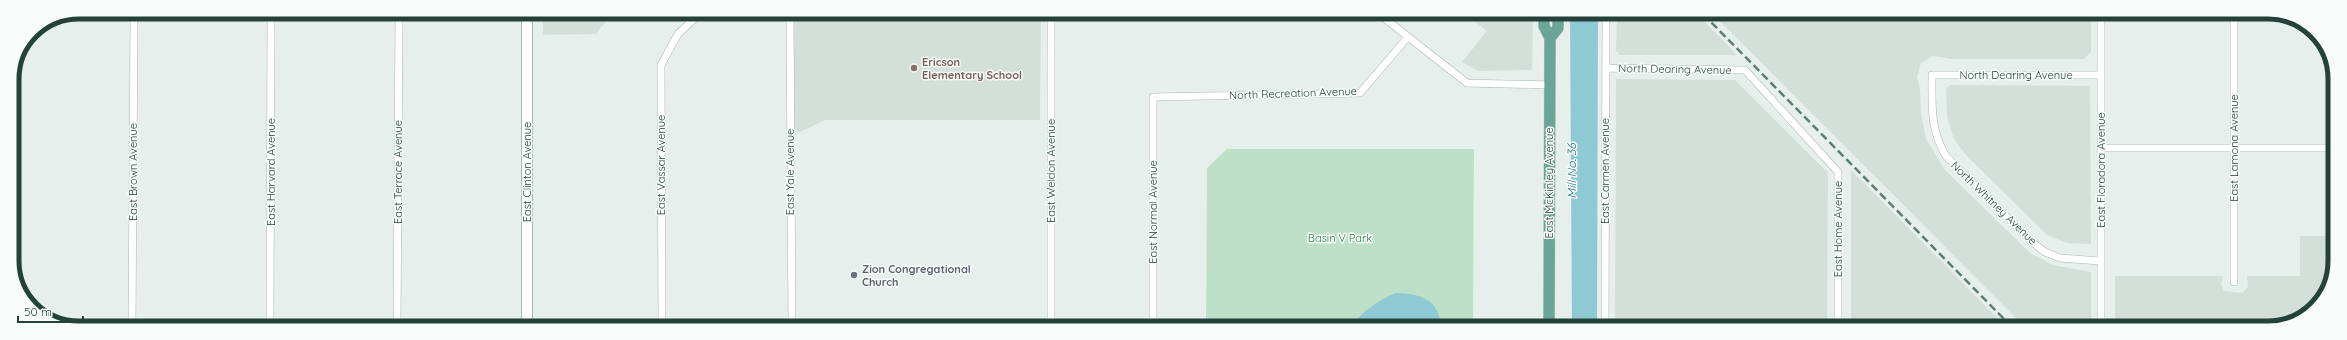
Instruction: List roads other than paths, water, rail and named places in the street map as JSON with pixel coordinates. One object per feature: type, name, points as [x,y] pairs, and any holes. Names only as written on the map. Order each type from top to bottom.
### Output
[{"type":"main road","name":"East Clinton Avenue","points":[[527,19],[527,321]]},
{"type":"main road","name":"East McKinley Avenue","points":[[1544,19],[1544,26],[1550,38],[1549,321]]},
{"type":"main road","name":"East McKinley Avenue","points":[[1550,38],[1558,28],[1558,19]]},
{"type":"street","name":"East Brown Avenue","points":[[132,321],[134,19]]},
{"type":"street","name":"East Harvard Avenue","points":[[270,321],[272,19]]},
{"type":"street","name":"East Terrace Avenue","points":[[397,321],[399,19]]},
{"type":"street","name":"East Vassar Avenue","points":[[662,321],[661,65],[678,34],[694,19]]},
{"type":"street","name":"East Yale Avenue","points":[[790,19],[792,321]]},
{"type":"street","name":"East Weldon Avenue","points":[[1050,321],[1051,19]]},
{"type":"street","points":[[1385,19],[1467,83],[1550,85]]},
{"type":"street","name":"East Carmen Avenue","points":[[1605,321],[1606,19]]},
{"type":"street","name":"East Floradora Avenue","points":[[2101,19],[2101,321]]},
{"type":"street","name":"East Lamona Avenue","points":[[2234,19],[2234,282]]},
{"type":"street","name":"North Recreation Avenue","points":[[1153,97],[1360,93],[1408,37]]},
{"type":"street","name":"North Dearing Avenue","points":[[1606,68],[1745,70]]},
{"type":"street","name":"East Home Avenue","points":[[1745,70],[1838,172],[1838,321]]},
{"type":"street","name":"North Dearing Avenue","points":[[1932,75],[2100,75]]},
{"type":"street","name":"North Whitney Avenue","points":[[1932,75],[1932,116],[1934,128],[1940,145],[1954,166],[2032,242],[2045,252],[2060,258],[2100,261]]},
{"type":"street","name":"East Normal Avenue","points":[[1153,97],[1153,321]]},
{"type":"street","points":[[2101,148],[2328,148]]},
{"type":"water","name":"Mill No. 36","points":[[1570,19],[1598,19],[1597,321],[1572,321]]},
{"type":"water","points":[[1396,293],[1421,297],[1433,304],[1437,310],[1440,321],[1356,321],[1370,307]]},
{"type":"railway","points":[[1708,19],[2006,321]]},
{"type":"place","name":"Ericson Elementary School","points":[[914,68]]},
{"type":"place","name":"Zion Congregational Church","points":[[854,275]]},
{"type":"park label","name":"Basin V Park","points":[[1340,238]]}]
